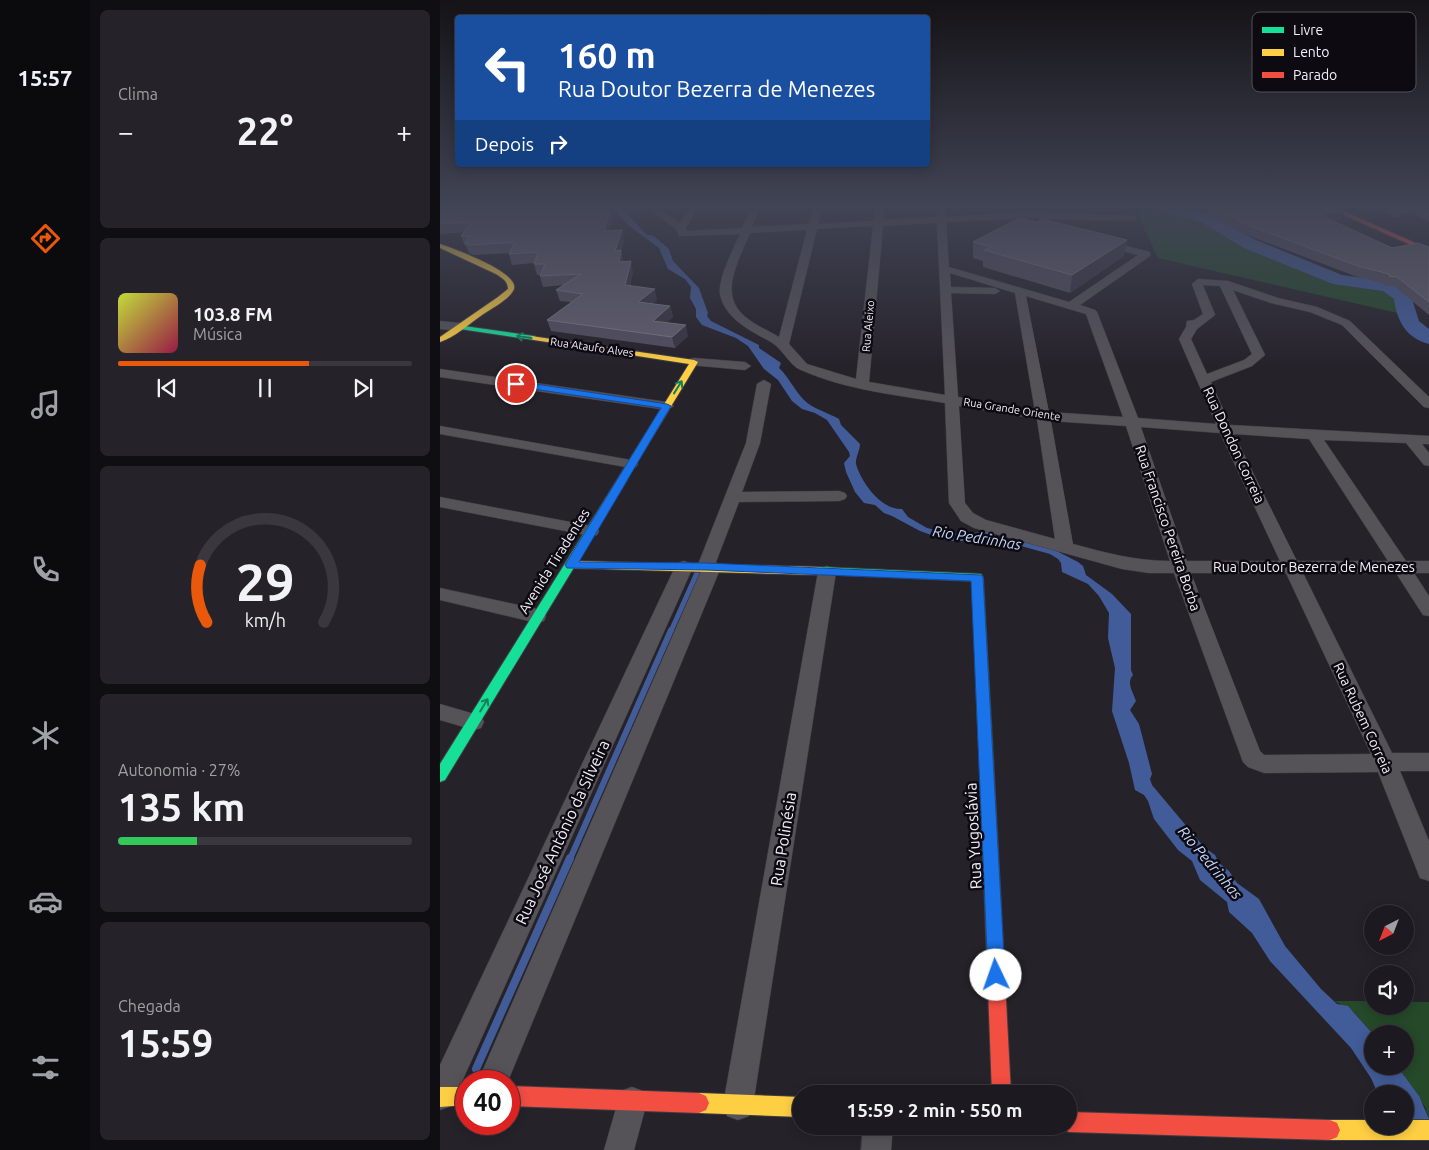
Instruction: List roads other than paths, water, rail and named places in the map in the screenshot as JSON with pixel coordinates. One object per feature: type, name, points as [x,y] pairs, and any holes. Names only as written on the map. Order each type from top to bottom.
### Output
[{"type":"street","points":[[440,340],[501,299],[511,290],[509,281],[470,261]]},
{"type":"street","name":"Rua Grande Oriente","points":[[734,261],[725,284],[726,296],[732,309],[743,321],[783,344],[803,367],[862,386],[950,399],[1043,416],[1314,435],[1429,440]]},
{"type":"street","points":[[783,344],[804,261]]},
{"type":"street","name":"Rua Aleixo","points":[[862,386],[874,261]]},
{"type":"street","points":[[945,261],[950,399]]},
{"type":"street","points":[[946,269],[1018,292],[1071,306],[1136,261]]},
{"type":"street","name":"Rua Dondon Correia","points":[[1224,283],[1202,281],[1197,284],[1209,315],[1192,325],[1184,339],[1292,567]]},
{"type":"street","points":[[1204,380],[1248,363],[1259,355],[1224,283]]},
{"type":"street","points":[[1224,283],[1275,301],[1313,309],[1346,322],[1429,404]]},
{"type":"street","points":[[947,290],[1018,292]]},
{"type":"street","points":[[1018,292],[1043,416],[1065,547]]},
{"type":"street","name":"Rua Francisco Pereira Borba","points":[[1071,306],[1091,312],[1132,422],[1181,568],[1251,756],[1256,761],[1264,764],[1385,761]]},
{"type":"street","name":"Rua Ataufo Alves","points":[[440,325],[694,362],[745,366]]},
{"type":"street","name":"Avenida Tiradentes","points":[[440,776],[694,362]]},
{"type":"street","points":[[440,373],[667,406]]},
{"type":"street","name":"Rua José Antônio da Silveira","points":[[440,1097],[734,497],[753,443],[764,384]]},
{"type":"street","name":"Rua Doutor Bezerra de Menezes","points":[[950,399],[957,503],[967,517],[980,524],[1122,563],[1149,567],[1429,567]]},
{"type":"street","points":[[440,430],[631,464]]},
{"type":"street","points":[[1314,435],[1429,610]]},
{"type":"street","points":[[1411,440],[1429,462]]},
{"type":"street","points":[[734,497],[839,496]]},
{"type":"street","points":[[440,502],[591,531]]},
{"type":"street","points":[[571,565],[701,567],[827,572]]},
{"type":"street","name":"Rua José Antônio da Silveira","points":[[497,1070],[701,567]]},
{"type":"street","name":"Rua Rubem Correia","points":[[1292,567],[1385,761],[1429,870]]},
{"type":"street","name":"Rua Yugoslávia","points":[[827,572],[977,577],[1002,1085]]},
{"type":"street","name":"Rua Polinésia","points":[[738,1105],[827,572]]},
{"type":"street","points":[[440,594],[537,616]]},
{"type":"street","points":[[440,712],[474,722]]},
{"type":"street","points":[[1385,761],[1429,762]]},
{"type":"street","points":[[440,1097],[455,1096]]},
{"type":"street","points":[[520,1097],[792,1107]]},
{"type":"street","points":[[619,1150],[632,1102]]},
{"type":"street","points":[[1077,1123],[1201,1139],[1429,1130]]},
{"type":"street","points":[[876,1150],[877,1135]]},
{"type":"water","name":"Rio Pedrinhas","points":[[664,261],[673,261],[699,288],[708,313],[707,316],[711,321],[759,345],[759,348],[781,363],[779,368],[807,403],[839,419],[841,425],[860,444],[856,464],[862,479],[880,500],[894,508],[902,509],[908,517],[927,528],[949,533],[967,534],[986,531],[1001,538],[1049,547],[1083,566],[1086,575],[1112,594],[1131,614],[1131,670],[1133,675],[1130,684],[1136,701],[1130,710],[1139,724],[1152,774],[1150,779],[1152,785],[1204,847],[1215,855],[1219,863],[1229,871],[1237,883],[1259,899],[1285,946],[1321,989],[1337,1004],[1348,1006],[1365,1025],[1364,1068],[1351,1048],[1270,961],[1252,933],[1229,912],[1227,902],[1200,880],[1192,861],[1178,850],[1154,819],[1144,795],[1135,790],[1129,763],[1112,711],[1115,668],[1108,638],[1109,613],[1099,596],[1088,584],[1062,572],[1061,563],[1050,554],[1021,546],[997,545],[976,541],[948,541],[920,531],[884,513],[875,505],[864,503],[855,492],[846,472],[844,463],[850,456],[849,452],[827,420],[815,413],[802,409],[792,401],[778,380],[764,369],[748,346],[736,338],[702,325],[696,317],[696,309],[690,298],[691,287],[685,279],[668,269]]},
{"type":"water","points":[[1369,1075],[1403,1075],[1411,1085],[1374,1085]]},
{"type":"water","points":[[1414,1089],[1419,1096],[1429,1119],[1414,1123]]},
{"type":"waterway","points":[[1291,261],[1339,280],[1388,286],[1403,297],[1407,318],[1413,326],[1429,338]]},
{"type":"waterway","points":[[1388,286],[1401,287]]},
{"type":"waterway","points":[[671,631],[697,573]]},
{"type":"waterway","points":[[570,859],[671,630]]},
{"type":"waterway","points":[[476,1069],[570,858]]}]
